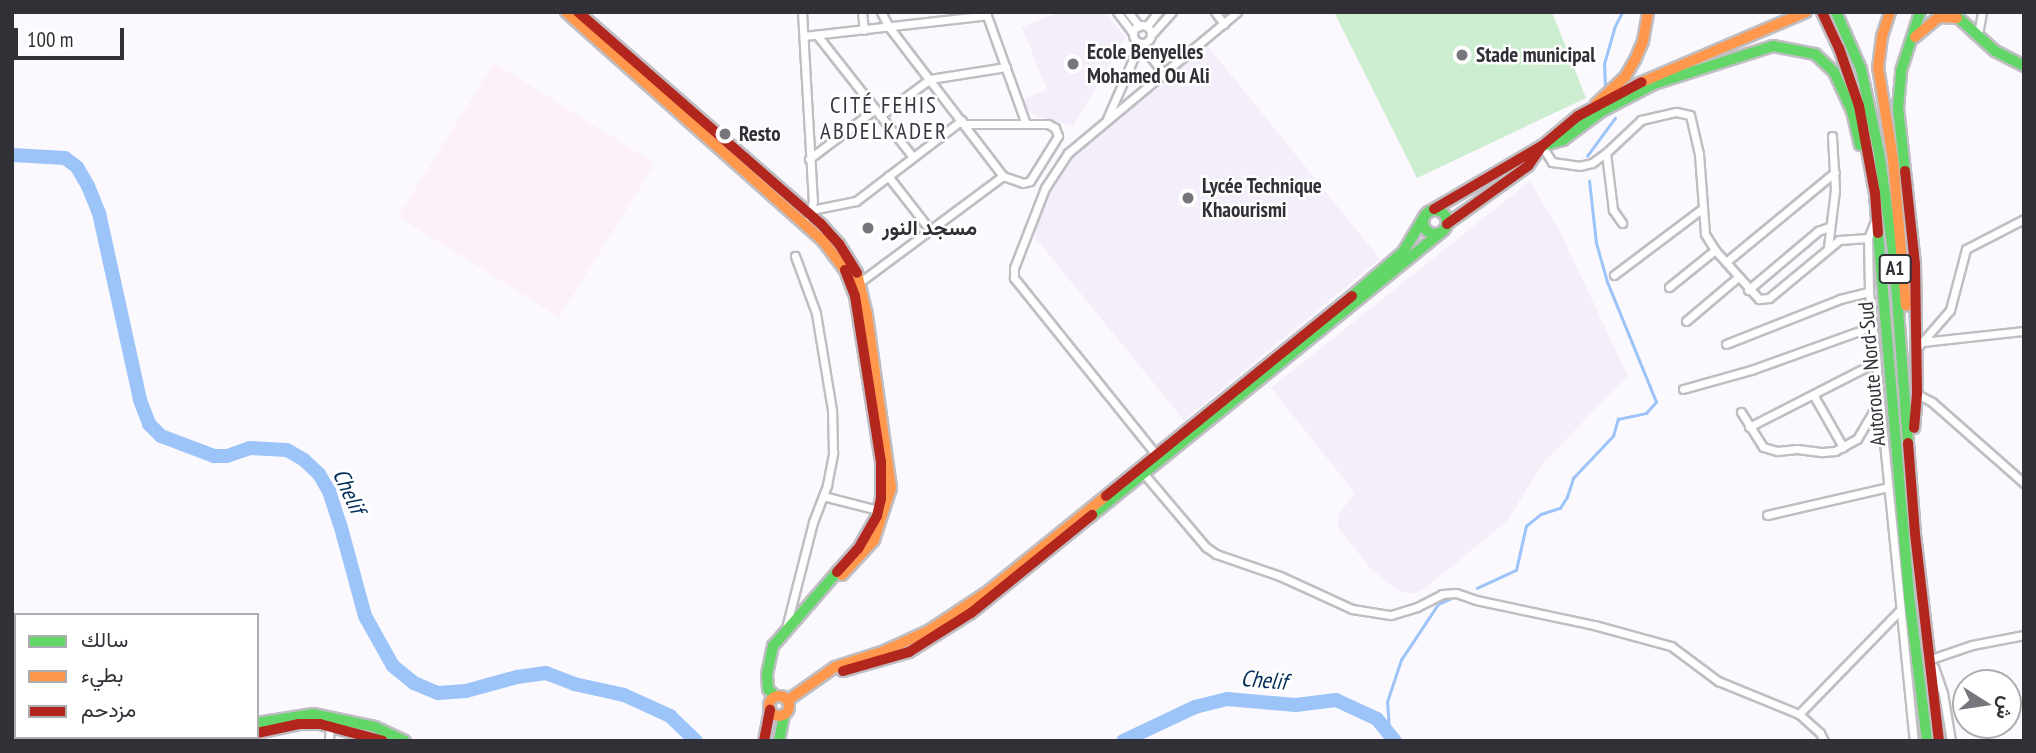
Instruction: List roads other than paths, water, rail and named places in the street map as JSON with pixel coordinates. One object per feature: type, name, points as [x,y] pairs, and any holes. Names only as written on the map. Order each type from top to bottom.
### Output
[{"type":"main road","points":[[566,12],[809,217]]},
{"type":"main road","points":[[578,12],[839,244],[856,285],[890,471],[888,505],[882,523],[866,552],[786,628]]},
{"type":"main road","points":[[829,672],[838,673],[909,652],[943,633],[1144,474],[1159,458],[1391,264],[1409,243],[1423,219],[1434,209],[1483,183],[1542,146],[1596,104],[1625,77],[1635,60],[1643,41],[1648,12]]},
{"type":"main road","points":[[1596,104],[1646,80],[1775,28],[1805,12]]},
{"type":"main road","name":"Autoroute Nord-Sud","points":[[1822,12],[1839,48],[1859,106],[1875,193],[1909,596],[1927,741]]},
{"type":"main road","name":"Autoroute Nord-Sud","points":[[1836,12],[1861,69],[1869,97],[1894,257],[1927,648],[1939,741]]},
{"type":"main road","points":[[1890,12],[1882,36],[1878,67],[1893,160],[1905,277],[1905,379]]},
{"type":"main road","points":[[1911,470],[1919,345],[1915,264],[1898,108],[1901,71],[1920,12]]},
{"type":"main road","points":[[1910,42],[1934,20],[1955,15],[1995,51],[2024,66]]},
{"type":"main road","points":[[788,700],[835,667],[905,642],[957,613],[990,590],[1443,229],[1528,166],[1542,146],[1563,140],[1602,111],[1654,84],[1753,50],[1790,47],[1815,54],[1841,82],[1875,193]]},
{"type":"main road","points":[[1434,209],[1444,214],[1443,229]]},
{"type":"main road","points":[[1423,219],[1429,232],[1443,229]]},
{"type":"main road","points":[[788,700],[775,696],[768,689],[767,663],[773,646],[858,549],[878,510],[883,483],[856,285]]},
{"type":"main road","points":[[764,741],[770,700],[775,696]]},
{"type":"main road","points":[[779,741],[784,715],[789,710],[788,700]]},
{"type":"main road","points":[[770,710],[778,716],[784,715]]},
{"type":"main road","points":[[259,723],[296,714],[375,727],[405,741]]},
{"type":"main road","points":[[259,733],[330,721],[368,738],[383,741]]},
{"type":"street","points":[[802,12],[809,217],[851,203],[964,122],[1048,124],[1055,128],[1058,136],[1030,181],[1023,183],[1003,176],[964,122],[889,27],[881,12]]},
{"type":"street","points":[[862,12],[864,30]]},
{"type":"street","points":[[1117,12],[1143,30]]},
{"type":"street","points":[[1128,12],[1143,30],[1148,41],[1140,43]]},
{"type":"street","points":[[1158,12],[1134,39],[1164,74]]},
{"type":"street","points":[[1143,30],[1172,12]]},
{"type":"street","points":[[1215,12],[1224,24]]},
{"type":"street","points":[[1159,458],[1013,274],[1053,173],[1068,153],[1237,12]]},
{"type":"street","points":[[1974,34],[1979,29],[1982,12]]},
{"type":"street","points":[[804,36],[986,13],[1026,124]]},
{"type":"street","points":[[817,35],[913,157]]},
{"type":"street","points":[[1105,124],[1140,43]]},
{"type":"street","points":[[809,159],[930,79],[1006,67]]},
{"type":"street","points":[[1542,146],[1552,162],[1571,167],[1592,163],[1641,120],[1676,112],[1690,115],[1698,143],[1705,234],[1748,290],[1759,299],[1769,298],[1828,247],[1847,237],[1868,238]]},
{"type":"street","points":[[1828,247],[1835,172],[1832,136]]},
{"type":"street","points":[[1606,153],[1613,210],[1622,223]]},
{"type":"street","points":[[1726,262],[1835,172]]},
{"type":"street","points":[[888,176],[930,230]]},
{"type":"street","points":[[856,285],[1003,176]]},
{"type":"street","points":[[1614,275],[1703,208]]},
{"type":"street","points":[[1877,215],[1868,238],[1870,292],[1914,741]]},
{"type":"street","points":[[1919,345],[1950,310],[1966,249],[2024,219]]},
{"type":"street","points":[[1748,290],[1818,231],[1829,227]]},
{"type":"street","points":[[1669,287],[1715,250]]},
{"type":"street","points":[[786,628],[833,453],[832,410],[816,313],[795,256]]},
{"type":"street","points":[[1686,321],[1738,277]]},
{"type":"street","points":[[1726,344],[1840,299],[1870,292]]},
{"type":"street","points":[[1683,389],[1751,370],[1873,326]]},
{"type":"street","points":[[1919,345],[2024,331]]},
{"type":"street","points":[[1749,427],[1876,362]]},
{"type":"street","points":[[1917,394],[1932,402],[2024,483]]},
{"type":"street","points":[[1814,396],[1843,447]]},
{"type":"street","points":[[1741,412],[1757,441],[1770,449],[1823,452],[1843,447],[1857,439],[1880,400]]},
{"type":"street","points":[[1144,474],[1206,547],[1216,554],[1280,576],[1352,609],[1391,615],[1417,607],[1442,594],[1456,593],[1671,646],[1718,681],[1799,715],[1820,733],[1824,741]]},
{"type":"street","points":[[1766,515],[1888,487]]},
{"type":"street","points":[[823,496],[878,510]]},
{"type":"street","points":[[1799,715],[1900,610]]},
{"type":"street","points":[[1931,659],[1972,645],[2024,635]]},
{"type":"street","points":[[1927,648],[1943,693],[1951,741]]},
{"type":"street","points":[[329,741],[330,721]]},
{"type":"waterway","points":[[1605,90],[1604,64],[1614,28],[1622,12]]},
{"type":"waterway","points":[[1587,156],[1615,118]]},
{"type":"waterway","name":"Chelif","points":[[12,155],[65,158],[77,167],[88,186],[99,213],[140,400],[149,424],[161,436],[214,456],[227,456],[250,448],[287,450],[304,460],[319,474],[329,491],[340,524],[365,616],[393,666],[414,683],[438,693],[466,691],[517,677],[546,673],[574,684],[624,695],[670,716],[696,741]]},
{"type":"waterway","points":[[1477,588],[1516,570],[1526,526],[1541,514],[1560,508],[1573,478],[1613,436],[1618,419],[1646,413],[1656,402],[1607,282],[1596,243],[1589,181]]},
{"type":"waterway","points":[[1389,729],[1387,702],[1401,660],[1438,604],[1450,599]]},
{"type":"waterway","name":"Chelif","points":[[1123,741],[1195,707],[1227,699],[1296,705],[1336,700],[1377,719],[1395,741]]},
{"type":"place","name":"Stade municipal","points":[[1462,55]]},
{"type":"place","name":"Ecole Benyelles Mohamed Ou Ali","points":[[1073,64]]},
{"type":"place","name":"Resto","points":[[725,134]]},
{"type":"place","name":"Lycée Technique Khaourismi","points":[[1188,198]]},
{"type":"place","name":"مسجد النور","points":[[868,228]]},
{"type":"district","name":"CITÉ FEHIS ABDELKADER","points":[[884,118]]}]
